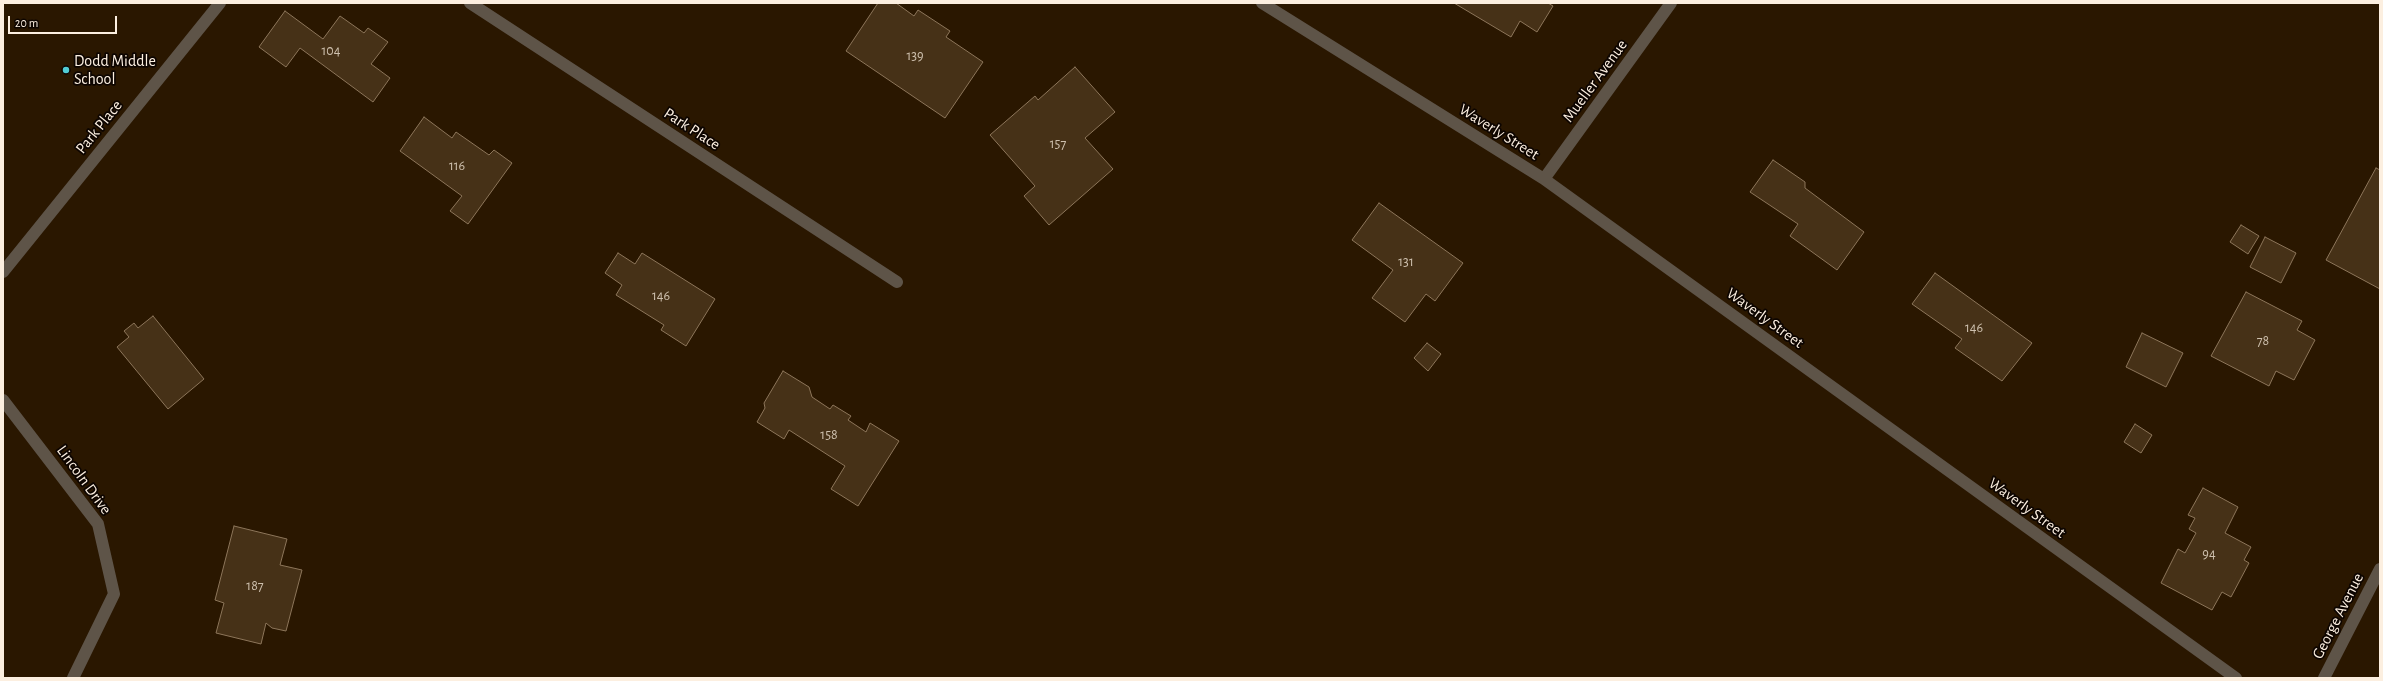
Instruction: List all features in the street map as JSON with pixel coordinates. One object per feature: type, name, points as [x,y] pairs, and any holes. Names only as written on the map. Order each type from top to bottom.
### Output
[{"type":"street","name":"Park Place","points":[[3,272],[219,3]]},
{"type":"street","name":"Park Place","points":[[470,3],[897,282]]},
{"type":"street","name":"Waverly Street","points":[[1262,3],[1544,179],[2236,678]]},
{"type":"street","name":"Mueller Avenue","points":[[1544,179],[1671,3]]},
{"type":"street","name":"Lincoln Drive","points":[[3,400],[98,524],[114,594],[73,678]]},
{"type":"street","name":"George Avenue","points":[[2324,678],[2380,569]]},
{"type":"building","points":[[878,3],[896,3],[914,16],[918,10],[950,31],[946,37],[983,62],[945,118],[846,51]]},
{"type":"building","points":[[1454,3],[1548,3],[1553,6],[1537,32],[1520,21],[1511,37]]},
{"type":"building","points":[[285,11],[323,39],[340,16],[364,33],[368,28],[388,42],[371,64],[390,78],[373,102],[300,48],[286,67],[259,47]]},
{"type":"building","points":[[1075,67],[1115,112],[1085,138],[1113,169],[1049,225],[1024,196],[1035,186],[990,135],[1035,96],[1038,100]]},
{"type":"building","points":[[424,117],[452,138],[456,132],[489,155],[494,150],[512,163],[468,224],[450,211],[462,196],[400,151]]},
{"type":"building","points":[[1773,160],[1805,182],[1805,188],[1864,232],[1837,270],[1790,236],[1798,224],[1750,192]]},
{"type":"building","points":[[2376,168],[2380,170],[2380,289],[2326,260]]},
{"type":"building","points":[[1379,203],[1463,263],[1435,301],[1426,294],[1405,322],[1372,298],[1393,270],[1352,240]]},
{"type":"building","points":[[2241,225],[2259,236],[2248,254],[2230,242]]},
{"type":"building","points":[[2265,237],[2296,253],[2281,283],[2250,267]]},
{"type":"building","points":[[618,253],[635,264],[642,253],[715,299],[686,346],[661,330],[664,325],[616,295],[622,285],[605,273]]},
{"type":"building","points":[[1935,273],[2032,343],[2002,381],[1955,348],[1962,339],[1912,304]]},
{"type":"building","points":[[2246,292],[2302,321],[2297,330],[2315,340],[2294,380],[2276,371],[2269,386],[2211,356]]},
{"type":"building","points":[[153,316],[204,379],[168,409],[117,347],[129,337],[124,331],[134,323],[138,328]]},
{"type":"building","points":[[2142,333],[2183,353],[2166,387],[2126,367]]},
{"type":"building","points":[[1427,343],[1441,354],[1428,371],[1414,358]]},
{"type":"building","points":[[783,371],[809,387],[812,397],[830,409],[833,405],[851,416],[848,420],[866,432],[870,423],[899,441],[858,506],[831,489],[845,466],[789,430],[784,439],[757,422],[765,408],[764,403]]},
{"type":"building","points":[[2135,424],[2152,435],[2141,453],[2124,442]]},
{"type":"building","points":[[2203,488],[2238,507],[2225,533],[2251,547],[2244,560],[2249,563],[2231,597],[2222,592],[2212,610],[2161,583],[2178,549],[2185,553],[2196,533],[2189,529],[2195,518],[2188,515]]},
{"type":"building","points":[[234,526],[287,539],[280,565],[302,570],[286,631],[272,628],[266,623],[261,644],[216,633],[224,603],[215,600]]},
{"type":"place","name":"Dodd Middle School","points":[[66,70]]}]
